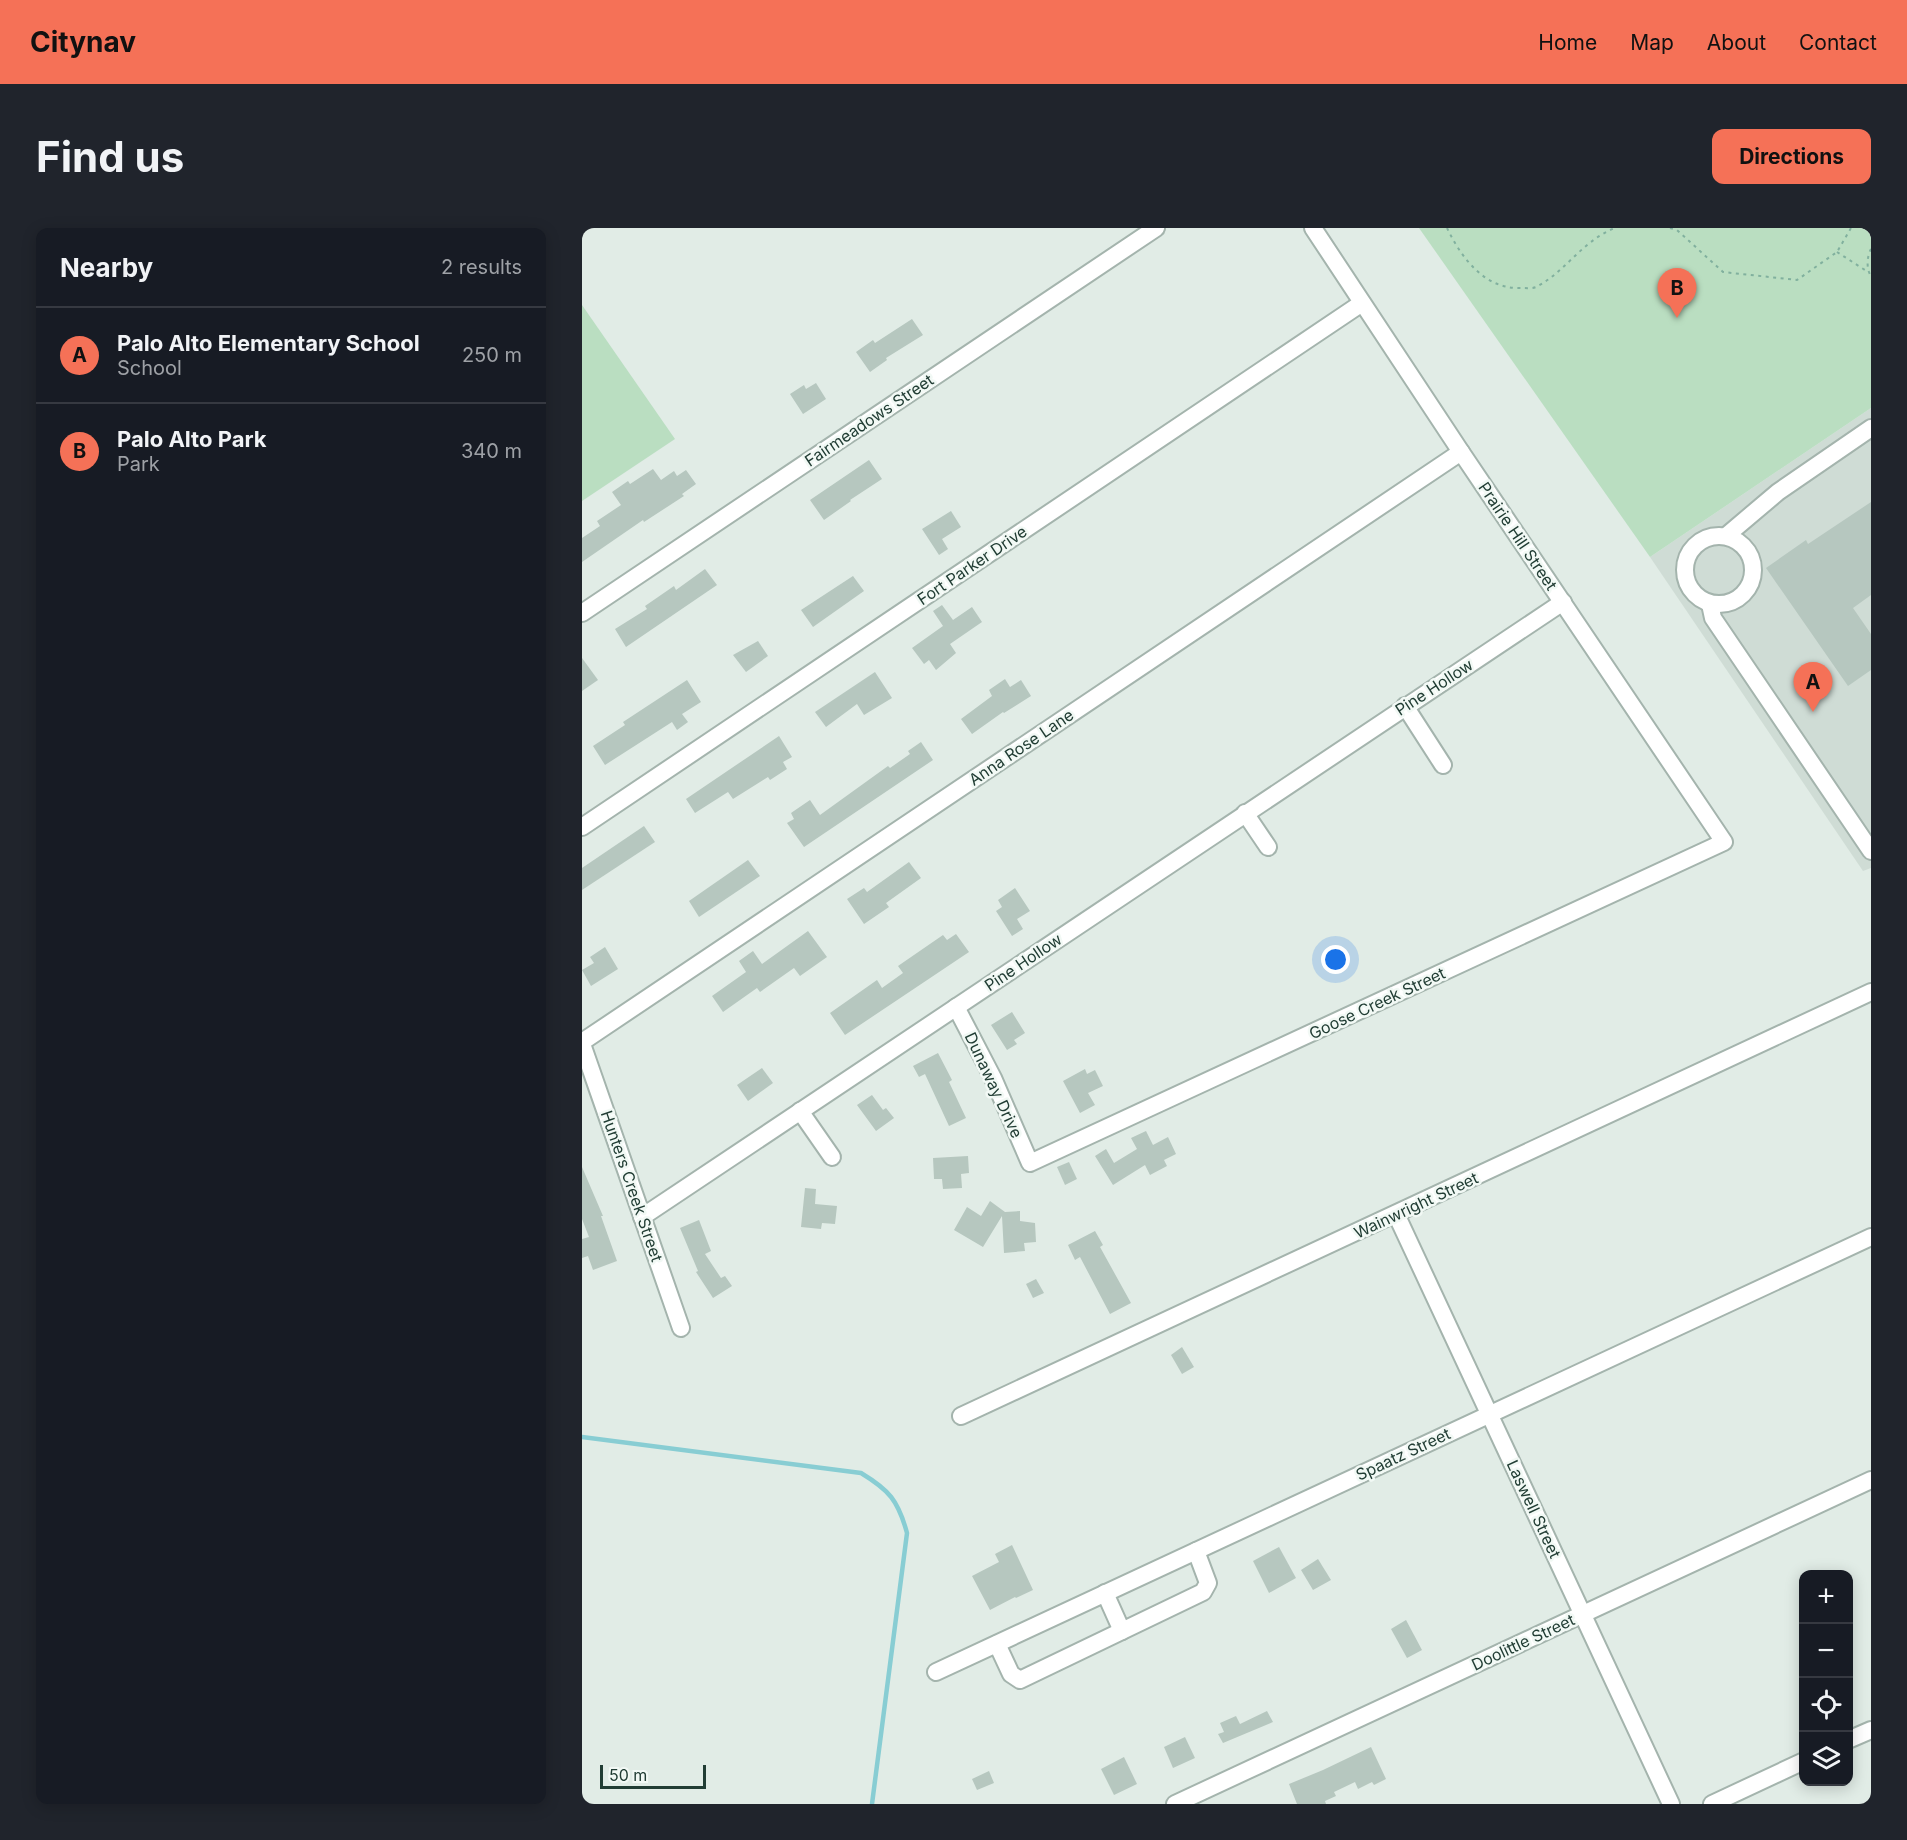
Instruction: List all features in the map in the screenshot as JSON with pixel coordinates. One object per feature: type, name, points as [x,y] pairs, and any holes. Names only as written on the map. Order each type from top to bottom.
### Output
[{"type":"street","name":"Fairmeadows Street","points":[[582,613],[1156,228]]},
{"type":"street","name":"Prairie Hill Street","points":[[1312,228],[1724,842]]},
{"type":"street","name":"Fort Parker Drive","points":[[582,827],[1362,303]]},
{"type":"street","points":[[1726,536],[1741,544],[1748,553],[1753,575],[1749,586],[1733,602],[1710,604],[1692,592],[1687,582],[1686,560],[1692,550],[1700,542],[1726,536],[1778,492],[1871,428]]},
{"type":"street","name":"Anna Rose Lane","points":[[582,1043],[1461,452]]},
{"type":"street","name":"Pine Hollow","points":[[642,1216],[1563,602]]},
{"type":"street","points":[[1710,604],[1713,618],[1871,851]]},
{"type":"street","points":[[1405,706],[1443,765]]},
{"type":"street","points":[[1245,813],[1268,847]]},
{"type":"street","name":"Goose Creek Street","points":[[1030,1163],[1724,842]]},
{"type":"street","name":"Wainwright Street","points":[[961,1416],[1871,992]]},
{"type":"street","name":"Dunaway Drive","points":[[956,1007],[993,1078],[1030,1163]]},
{"type":"street","name":"Hunters Creek Street","points":[[582,1043],[681,1328]]},
{"type":"street","points":[[800,1111],[832,1157]]},
{"type":"street","name":"Laswell Street","points":[[1396,1214],[1671,1804]]},
{"type":"street","name":"Spaatz Street","points":[[936,1672],[1871,1237]]},
{"type":"street","name":"Doolittle Street","points":[[1175,1804],[1871,1480]]},
{"type":"street","points":[[997,1644],[1011,1674],[1020,1680],[1203,1592],[1208,1583],[1196,1551]]},
{"type":"street","points":[[1105,1593],[1122,1630]]},
{"type":"street","points":[[1853,1738],[1871,1730]]},
{"type":"street","points":[[1712,1804],[1799,1763]]},
{"type":"path","points":[[1447,228],[1469,265],[1488,278],[1508,288],[1537,288],[1594,238],[1615,228]]},
{"type":"path","points":[[1670,228],[1677,230],[1723,272],[1797,279],[1837,252],[1851,228]]},
{"type":"path","points":[[1868,272],[1868,254],[1871,249]]},
{"type":"path","points":[[1837,252],[1871,276]]},
{"type":"shaded area","points":[[1871,408],[1871,868],[1863,871],[1650,557]]},
{"type":"green space","points":[[1419,228],[1871,228],[1871,408],[1650,557]]},
{"type":"green space","points":[[582,305],[675,439],[582,501]]},
{"type":"building","points":[[912,319],[923,335],[886,358],[887,360],[870,372],[856,352],[873,340],[875,343]]},
{"type":"building","points":[[816,383],[826,399],[803,414],[790,394],[804,385],[806,389]]},
{"type":"building","points":[[869,460],[882,479],[824,520],[810,500]]},
{"type":"building","points":[[653,469],[661,480],[674,471],[677,476],[686,470],[696,484],[682,494],[684,496],[644,522],[643,520],[582,562],[582,538],[600,526],[597,521],[621,505],[612,492],[628,481],[630,484]]},
{"type":"building","points":[[1871,502],[1871,595],[1853,608],[1871,634],[1871,670],[1848,686],[1766,568],[1806,540],[1808,544]]},
{"type":"building","points":[[951,511],[961,527],[942,539],[948,549],[939,555],[922,529]]},
{"type":"building","points":[[705,569],[717,585],[626,647],[615,629],[647,609],[645,606],[674,586],[676,590]]},
{"type":"building","points":[[853,576],[864,591],[813,627],[801,610]]},
{"type":"building","points":[[942,605],[953,620],[972,607],[982,622],[950,644],[956,653],[936,670],[929,660],[924,664],[912,648],[943,626],[933,611]]},
{"type":"building","points":[[758,641],[768,656],[746,672],[733,655]]},
{"type":"building","points":[[582,658],[598,680],[582,691]]},
{"type":"building","points":[[875,672],[892,698],[864,715],[857,704],[826,727],[815,712]]},
{"type":"building","points":[[1005,679],[1010,687],[1021,680],[1031,696],[972,734],[961,719],[992,696],[989,690]]},
{"type":"building","points":[[687,680],[701,702],[682,714],[688,722],[677,730],[672,722],[605,765],[593,746],[625,725],[623,722]]},
{"type":"building","points":[[779,736],[792,757],[783,762],[787,769],[770,780],[768,777],[733,799],[728,792],[695,813],[686,799]]},
{"type":"building","points":[[921,742],[933,760],[804,847],[787,823],[794,819],[791,813],[810,800],[820,815],[888,766],[890,768],[910,754],[908,751]]},
{"type":"building","points":[[644,826],[655,842],[582,890],[582,868]]},
{"type":"building","points":[[748,860],[760,876],[699,917],[689,901]]},
{"type":"building","points":[[909,862],[921,878],[886,903],[889,907],[864,924],[847,899],[864,888],[867,892]]},
{"type":"building","points":[[1015,888],[1030,911],[1017,919],[1023,929],[1012,936],[996,911],[1002,907],[998,900]]},
{"type":"building","points":[[808,931],[827,957],[800,976],[794,968],[760,992],[757,988],[723,1012],[712,996],[746,972],[739,961],[753,951],[762,964]]},
{"type":"building","points":[[956,934],[969,952],[845,1035],[830,1013],[877,980],[882,988],[903,973],[898,966],[943,935],[947,940]]},
{"type":"building","points":[[605,947],[618,969],[591,986],[582,970],[594,963],[590,957]]},
{"type":"building","points":[[1012,1012],[1025,1033],[1014,1040],[1017,1044],[1007,1050],[991,1025]]},
{"type":"building","points":[[938,1053],[952,1080],[949,1082],[966,1118],[949,1126],[925,1074],[919,1077],[913,1066]]},
{"type":"building","points":[[762,1068],[773,1083],[748,1101],[737,1085]]},
{"type":"building","points":[[1085,1069],[1087,1074],[1095,1070],[1103,1086],[1088,1093],[1095,1105],[1080,1113],[1063,1081]]},
{"type":"building","points":[[872,1095],[883,1110],[886,1108],[894,1118],[876,1131],[857,1105]]},
{"type":"building","points":[[1146,1131],[1153,1145],[1168,1137],[1176,1154],[1164,1160],[1167,1166],[1150,1175],[1145,1165],[1113,1185],[1095,1156],[1106,1149],[1114,1163],[1137,1149],[1131,1138]]},
{"type":"building","points":[[968,1156],[969,1173],[961,1174],[962,1188],[943,1189],[942,1179],[934,1179],[933,1158]]},
{"type":"building","points":[[1069,1162],[1077,1179],[1065,1185],[1057,1167]]},
{"type":"building","points":[[582,1167],[603,1216],[601,1216],[617,1261],[593,1270],[588,1256],[582,1258],[582,1239],[589,1237],[582,1219]]},
{"type":"building","points":[[805,1188],[816,1189],[815,1204],[837,1206],[835,1224],[822,1223],[821,1229],[801,1227]]},
{"type":"building","points":[[990,1201],[1005,1212],[1020,1211],[1020,1221],[1035,1223],[1036,1242],[1024,1243],[1025,1251],[1004,1253],[1002,1216],[983,1247],[954,1230],[967,1207],[981,1216]]},
{"type":"building","points":[[699,1220],[711,1251],[705,1254],[721,1278],[725,1276],[732,1286],[713,1298],[696,1272],[698,1271],[680,1228]]},
{"type":"building","points":[[1095,1231],[1103,1245],[1100,1247],[1131,1303],[1110,1314],[1080,1257],[1075,1260],[1068,1245]]},
{"type":"building","points":[[1036,1279],[1044,1293],[1033,1298],[1026,1284]]},
{"type":"building","points":[[1182,1347],[1194,1367],[1182,1374],[1171,1355]]},
{"type":"building","points":[[1012,1545],[1033,1590],[990,1610],[972,1576],[999,1562],[995,1554]]},
{"type":"building","points":[[1279,1547],[1296,1578],[1269,1593],[1253,1561]]},
{"type":"building","points":[[1318,1559],[1331,1580],[1313,1590],[1301,1570]]},
{"type":"building","points":[[1406,1620],[1422,1650],[1407,1658],[1391,1629]]},
{"type":"building","points":[[1267,1711],[1273,1722],[1223,1743],[1218,1734],[1224,1732],[1220,1723],[1236,1716],[1240,1724]]},
{"type":"building","points":[[1185,1737],[1195,1758],[1173,1768],[1164,1747]]},
{"type":"building","points":[[1371,1747],[1386,1779],[1374,1785],[1372,1782],[1358,1789],[1355,1782],[1334,1792],[1336,1796],[1325,1801],[1326,1804],[1297,1804],[1289,1784]]},
{"type":"building","points":[[1124,1757],[1137,1784],[1114,1795],[1101,1769]]},
{"type":"building","points":[[989,1771],[994,1783],[977,1790],[972,1779]]},
{"type":"waterway","points":[[582,1437],[861,1473],[879,1485],[891,1497],[900,1512],[907,1533],[872,1804]]},
{"type":"place","name":"Palo Alto Park","points":[[1677,318]]},
{"type":"place","name":"Palo Alto Elementary School","points":[[1813,712]]}]
